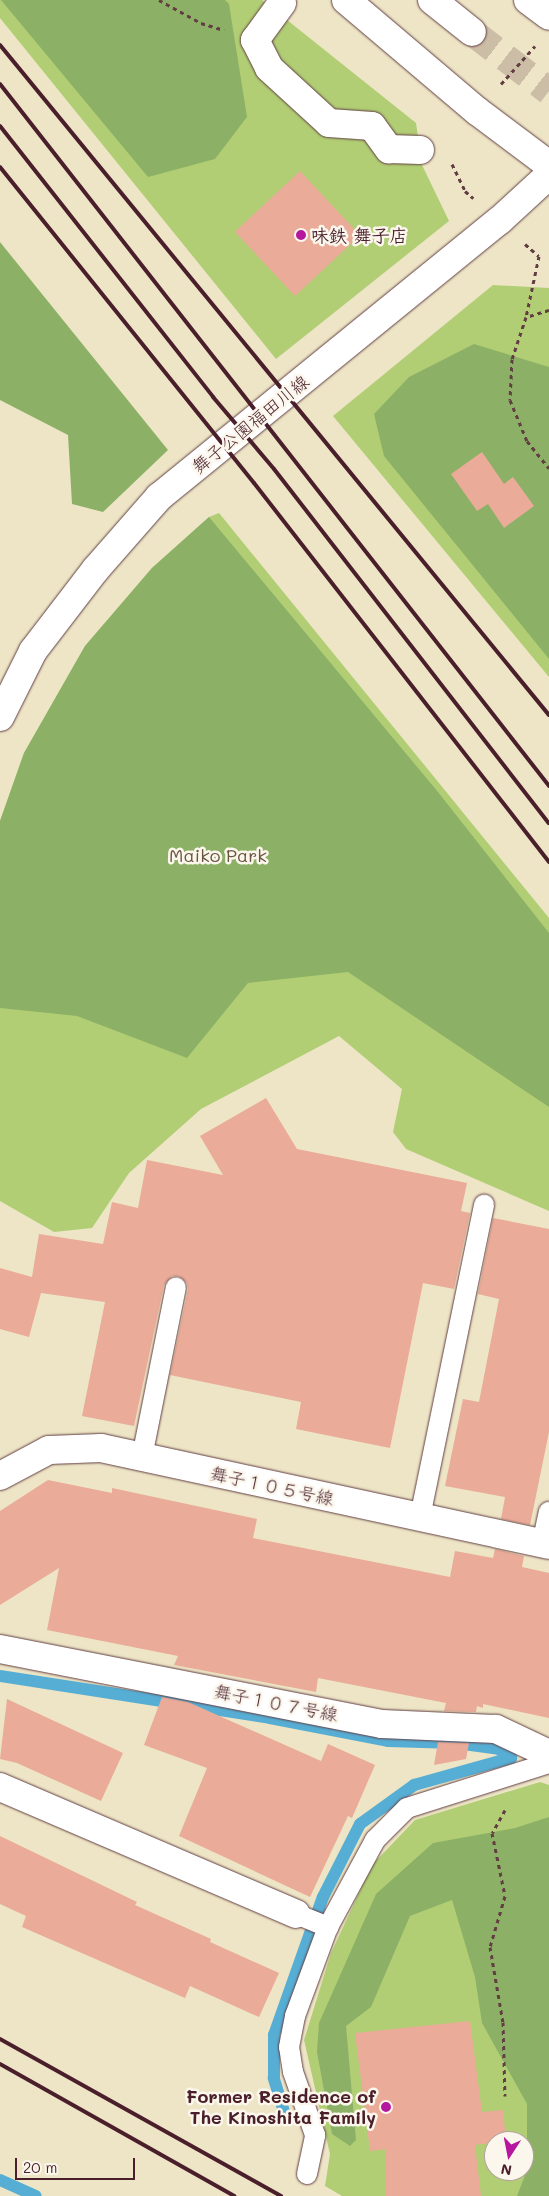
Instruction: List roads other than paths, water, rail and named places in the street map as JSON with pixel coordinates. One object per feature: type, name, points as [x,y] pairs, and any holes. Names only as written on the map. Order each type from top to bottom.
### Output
[{"type":"main road","points":[[346,0],[477,111],[549,165]]},
{"type":"main road","points":[[432,0],[472,32]]},
{"type":"main road","points":[[528,0],[549,16]]},
{"type":"main road","points":[[282,3],[255,40],[269,68],[329,123],[372,126],[390,149],[420,150]]},
{"type":"main road","name":"舞子公園福田川線","points":[[0,717],[34,651],[96,569],[159,497],[499,221],[549,175]]},
{"type":"main road","name":"舞子１０５号線","points":[[0,1476],[49,1450],[101,1448],[545,1545]]},
{"type":"main road","name":"舞子１０７号線","points":[[0,1649],[382,1724],[496,1729],[549,1754]]},
{"type":"main road","points":[[0,1787],[314,1921]]},
{"type":"lane","points":[[420,1518],[484,1204]]},
{"type":"lane","points":[[142,1458],[176,1287]]},
{"type":"lane","points":[[545,1545],[549,1512]]},
{"type":"lane","points":[[307,2174],[315,2135],[293,2072],[289,2047],[314,1921],[375,1840],[407,1808],[549,1763]]},
{"type":"waterway","points":[[0,1676],[270,1718],[388,1741],[456,1743],[499,1749],[511,1758]]},
{"type":"waterway","points":[[285,2115],[274,2078],[274,2035],[323,1897],[360,1824],[414,1785],[511,1758]]},
{"type":"waterway","points":[[0,2180],[36,2196]]},
{"type":"tunnel","points":[[472,32],[549,91]]},
{"type":"railway","points":[[0,45],[549,715]]},
{"type":"railway","points":[[0,84],[549,786]]},
{"type":"railway","points":[[0,126],[213,397],[274,469],[549,823]]},
{"type":"railway","points":[[0,167],[254,483],[549,862]]},
{"type":"railway","points":[[0,2039],[281,2196]]},
{"type":"railway","points":[[0,2064],[234,2196]]},
{"type":"place","name":"味鉄 舞子店","points":[[301,235]]},
{"type":"place","name":"Former Residence of The Kinoshita Family","points":[[386,2107]]},
{"type":"park label","name":"Maiko Park","points":[[218,855]]}]
